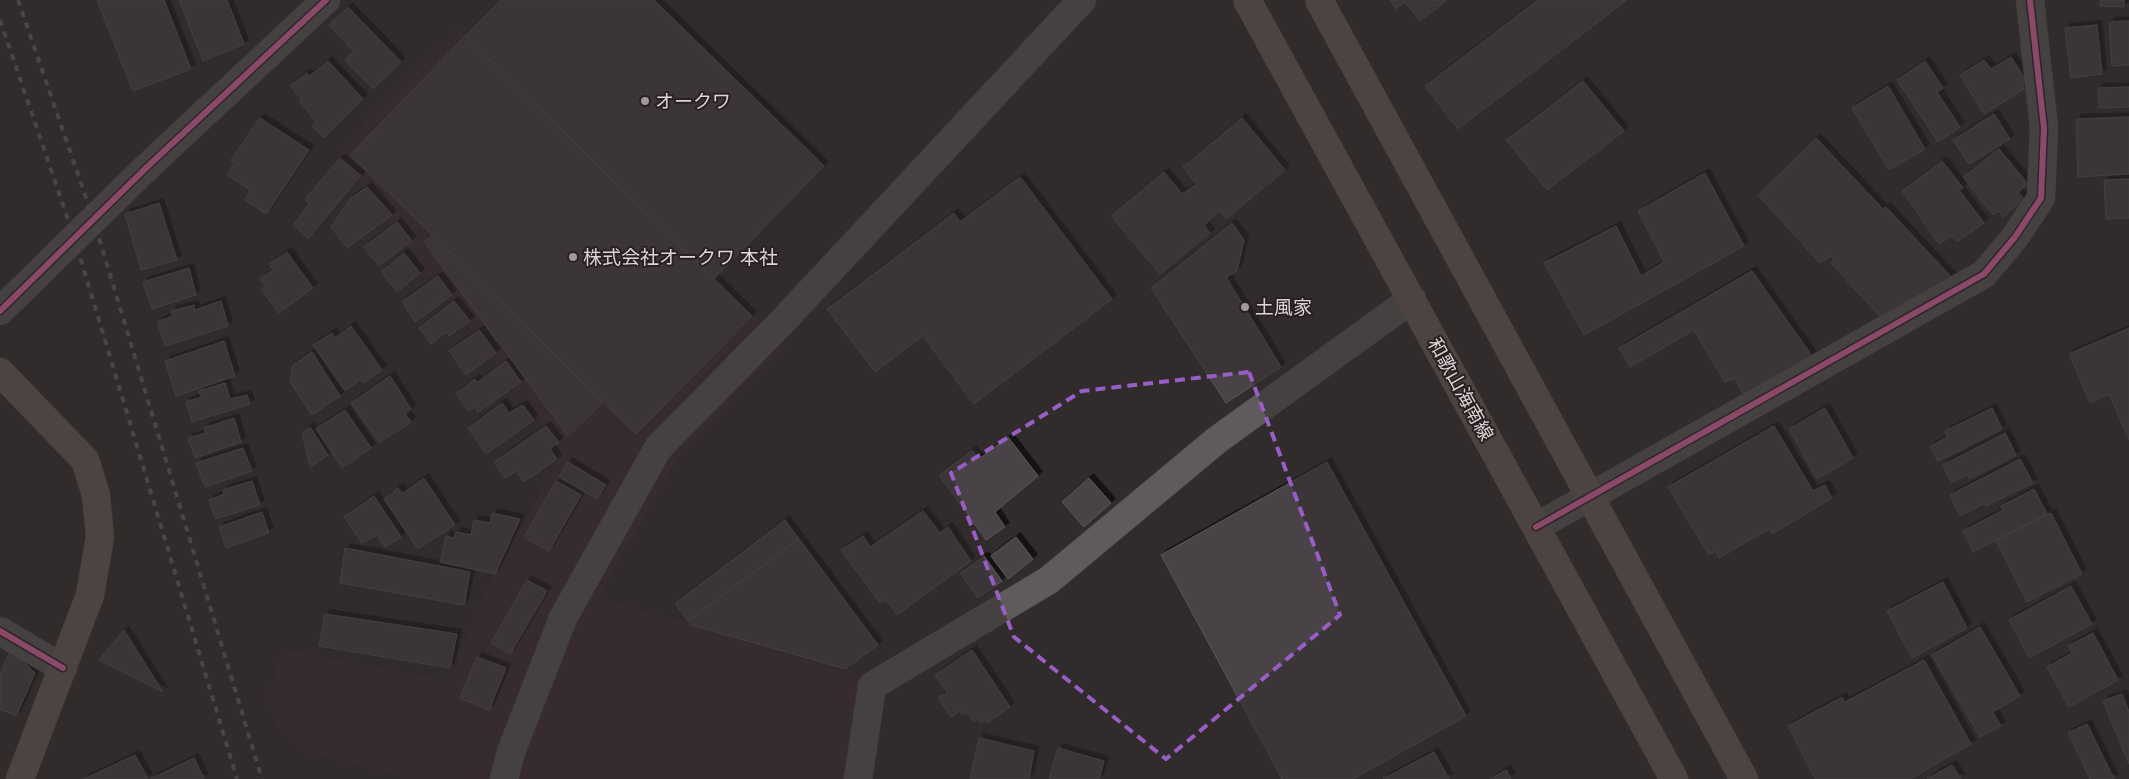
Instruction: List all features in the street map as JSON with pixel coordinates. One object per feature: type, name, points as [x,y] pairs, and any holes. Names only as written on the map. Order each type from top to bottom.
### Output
[{"type":"main road","name":"和歌山海南線","points":[[1247,0],[1674,779]]},
{"type":"main road","points":[[1319,0],[1744,779]]},
{"type":"main road","points":[[0,372],[84,460],[96,495],[100,537],[90,595],[20,779]]},
{"type":"street","points":[[0,311],[134,180],[326,0]]},
{"type":"street","points":[[504,779],[511,752],[563,618],[658,448],[782,322],[1082,0]]},
{"type":"street","points":[[1536,526],[1984,274],[2015,237],[2041,198],[2044,128],[2030,0]]},
{"type":"street","points":[[858,779],[872,686],[1049,580],[1217,440],[1412,299]]},
{"type":"street","points":[[0,632],[62,668]]},
{"type":"highlighted area","points":[[1249,372],[1340,615],[1166,759],[1014,637],[951,473],[1082,391]]},
{"type":"shaded area","name":"株式会社オークワ 本社","points":[[458,29],[785,346],[678,458],[598,597],[861,677],[844,779],[415,779],[307,752],[276,725],[269,694],[282,649],[448,681],[492,578],[563,453],[339,156],[368,118]]},
{"type":"building","points":[[97,0],[164,0],[191,69],[133,91]]},
{"type":"building","points":[[179,0],[227,0],[244,44],[203,61]]},
{"type":"building","name":"オークワ","points":[[501,0],[654,0],[824,166],[714,279],[465,36]]},
{"type":"building","points":[[1390,0],[1447,0],[1420,21],[1405,2],[1396,9]]},
{"type":"building","points":[[1538,0],[1627,0],[1458,129],[1425,86]]},
{"type":"building","points":[[2100,0],[2124,0],[2124,7],[2100,6]]},
{"type":"building","points":[[348,7],[401,62],[373,89],[345,61],[353,51],[329,25]]},
{"type":"building","points":[[2129,21],[2129,65],[2112,66],[2109,22]]},
{"type":"building","points":[[2097,25],[2102,74],[2071,78],[2065,28]]},
{"type":"building","name":"株式会社オークワ 本社","points":[[465,36],[752,316],[636,434],[350,155]]},
{"type":"building","points":[[2011,57],[2027,82],[2023,86],[2024,89],[1984,114],[1960,75],[1984,60],[1991,69]]},
{"type":"building","points":[[328,61],[363,99],[324,138],[312,126],[317,122],[299,102],[302,99],[290,86],[307,73],[310,76]]},
{"type":"building","points":[[1925,61],[1943,88],[1937,92],[1960,127],[1938,142],[1897,80]]},
{"type":"building","points":[[1583,81],[1624,131],[1547,190],[1506,140]]},
{"type":"building","points":[[1888,86],[1925,149],[1889,170],[1852,108]]},
{"type":"building","points":[[2129,87],[2129,107],[2099,108],[2098,88]]},
{"type":"building","points":[[1994,114],[2010,139],[1969,164],[1953,140]]},
{"type":"building","points":[[2129,117],[2129,174],[2078,177],[2076,119]]},
{"type":"building","points":[[260,118],[309,150],[266,214],[245,200],[250,190],[227,175],[235,162],[231,160]]},
{"type":"building","points":[[1242,118],[1285,170],[1226,219],[1220,211],[1204,225],[1210,233],[1160,274],[1111,216],[1164,172],[1182,194],[1197,184],[1183,167]]},
{"type":"building","points":[[1816,138],[1883,209],[1886,207],[1954,280],[1883,320],[1831,263],[1834,259],[1831,256],[1820,263],[1758,195]]},
{"type":"building","points":[[1999,149],[2028,184],[2018,192],[2024,199],[2003,217],[1998,211],[1993,215],[1963,177]]},
{"type":"building","points":[[340,158],[361,176],[308,239],[293,225],[309,204],[305,199]]},
{"type":"building","points":[[1942,161],[1963,188],[1959,190],[1984,223],[1957,242],[1952,236],[1939,244],[1902,191]]},
{"type":"building","points":[[1705,173],[1744,246],[1584,335],[1544,263],[1616,226],[1641,276],[1664,262],[1638,211]]},
{"type":"building","points":[[1020,177],[1112,299],[974,404],[923,336],[875,372],[827,309],[954,213],[960,222]]},
{"type":"building","points":[[2129,179],[2129,218],[2106,219],[2104,180]]},
{"type":"building","points":[[367,187],[392,215],[347,248],[331,227],[350,199]]},
{"type":"building","points":[[159,203],[177,260],[141,270],[125,214]]},
{"type":"building","points":[[397,222],[412,241],[379,266],[364,247]]},
{"type":"building","points":[[1232,223],[1244,240],[1237,271],[1226,277],[1281,367],[1226,403],[1151,288]]},
{"type":"building","points":[[432,235],[603,402],[568,436],[424,242]]},
{"type":"building","points":[[287,252],[313,288],[279,313],[261,289],[265,286],[260,279],[273,270],[269,264]]},
{"type":"building","points":[[404,253],[420,273],[397,292],[381,272]]},
{"type":"building","points":[[189,268],[196,295],[152,309],[143,282]]},
{"type":"building","points":[[1752,271],[1812,356],[1744,396],[1735,378],[1725,382],[1694,330],[1630,367],[1619,348]]},
{"type":"building","points":[[438,276],[452,295],[415,322],[402,302]]},
{"type":"building","points":[[221,301],[228,326],[165,346],[157,322],[173,316],[171,311],[194,305],[195,310]]},
{"type":"building","points":[[454,301],[470,321],[449,336],[446,332],[431,344],[419,328]]},
{"type":"building","points":[[351,326],[382,370],[363,383],[360,380],[345,391],[313,345],[332,333],[335,338]]},
{"type":"building","points":[[2129,328],[2129,440],[2109,394],[2090,403],[2069,354]]},
{"type":"building","points":[[479,330],[496,353],[466,375],[449,351]]},
{"type":"building","points":[[224,341],[235,376],[176,396],[165,361]]},
{"type":"building","points":[[312,352],[340,396],[312,415],[290,382],[293,365]]},
{"type":"building","points":[[506,361],[521,382],[478,412],[475,407],[469,411],[456,394],[475,379],[478,382]]},
{"type":"building","points":[[390,376],[411,409],[405,414],[411,422],[379,443],[351,403]]},
{"type":"building","points":[[225,383],[230,399],[247,395],[250,404],[192,422],[186,402],[201,397],[199,391]]},
{"type":"building","points":[[502,403],[509,413],[523,405],[534,420],[486,454],[468,428]]},
{"type":"building","points":[[1825,408],[1853,458],[1817,479],[1789,429]]},
{"type":"building","points":[[1992,408],[2002,429],[1938,461],[1930,447],[1947,437],[1945,431]]},
{"type":"building","points":[[345,410],[371,448],[342,468],[316,429]]},
{"type":"building","points":[[234,418],[241,442],[195,458],[188,438],[206,433],[204,428]]},
{"type":"building","points":[[546,426],[559,442],[550,449],[557,459],[524,482],[516,471],[505,478],[494,462]]},
{"type":"building","points":[[1774,426],[1813,491],[1825,485],[1832,498],[1772,534],[1769,529],[1719,558],[1715,551],[1709,555],[1668,487]]},
{"type":"building","points":[[310,427],[328,455],[310,467],[302,433]]},
{"type":"building","points":[[2005,433],[2016,455],[1969,479],[1967,475],[1951,483],[1943,465]]},
{"type":"building","points":[[1008,437],[1038,476],[995,512],[1005,527],[986,540],[939,475],[972,450],[979,459]]},
{"type":"building","points":[[243,448],[252,471],[205,487],[196,463]]},
{"type":"building","points":[[2020,459],[2033,483],[1986,506],[1985,503],[1960,516],[1950,495]]},
{"type":"building","points":[[568,462],[606,485],[597,499],[559,477]]},
{"type":"building","points":[[1327,462],[1466,716],[1353,779],[1282,779],[1161,555]]},
{"type":"building","points":[[424,478],[455,525],[418,549],[384,499],[398,488],[403,493]]},
{"type":"building","points":[[1089,478],[1111,503],[1084,527],[1062,502]]},
{"type":"building","points":[[252,481],[260,505],[215,519],[209,500],[224,494],[223,490]]},
{"type":"building","points":[[556,481],[581,495],[549,551],[524,537]]},
{"type":"building","points":[[2034,489],[2047,514],[1973,552],[1963,531],[2003,510],[2001,506]]},
{"type":"building","points":[[374,496],[401,537],[385,547],[377,535],[362,543],[344,517]]},
{"type":"building","points":[[923,511],[940,533],[948,527],[971,561],[897,615],[886,600],[880,603],[841,550],[863,536],[870,547]]},
{"type":"building","points":[[262,512],[269,533],[226,548],[219,527]]},
{"type":"building","points":[[492,513],[520,519],[495,574],[440,562],[446,536],[454,538],[456,532],[471,535],[474,520],[490,523]]},
{"type":"building","points":[[2051,513],[2082,574],[2027,602],[1996,541]]},
{"type":"building","points":[[785,520],[799,539],[688,621],[675,603]]},
{"type":"building","points":[[1016,537],[1033,559],[1008,579],[991,556]]},
{"type":"building","points":[[799,539],[878,645],[845,669],[691,625],[688,621]]},
{"type":"building","points":[[345,548],[470,572],[464,605],[340,583]]},
{"type":"building","points":[[984,556],[1002,581],[978,598],[960,573]]},
{"type":"building","points":[[527,580],[547,591],[510,654],[491,643]]},
{"type":"building","points":[[1943,582],[1967,628],[1912,658],[1887,611]]},
{"type":"building","points":[[2071,586],[2092,624],[2029,658],[2009,620]]},
{"type":"building","points":[[325,614],[457,634],[450,668],[319,646]]},
{"type":"building","points":[[1980,627],[2020,696],[1993,712],[2001,726],[1980,737],[1932,655]]},
{"type":"building","points":[[124,630],[163,692],[99,660]]},
{"type":"building","points":[[2093,633],[2118,680],[2069,707],[2047,667],[2072,653],[2068,646]]},
{"type":"building","points":[[11,649],[35,673],[16,716],[0,709],[0,674]]},
{"type":"building","points":[[972,650],[1010,707],[987,723],[985,720],[981,723],[978,719],[974,722],[967,712],[962,715],[960,711],[951,717],[938,698],[947,692],[935,675]]},
{"type":"building","points":[[477,657],[506,668],[489,710],[460,698]]},
{"type":"building","points":[[1924,660],[1971,744],[1910,779],[1815,779],[1788,726],[1842,697],[1845,702]]},
{"type":"building","points":[[2122,694],[2129,712],[2129,764],[2103,701]]},
{"type":"building","points":[[2087,724],[2114,779],[2090,779],[2068,733]]},
{"type":"building","points":[[979,738],[1034,751],[1029,779],[970,779]]},
{"type":"building","points":[[1058,748],[1104,761],[1099,779],[1049,779]]},
{"type":"building","points":[[1434,752],[1449,779],[1383,779]]},
{"type":"building","points":[[135,755],[148,779],[84,779]]},
{"type":"building","points":[[194,758],[204,779],[150,779]]},
{"type":"building","points":[[1952,765],[1961,779],[1927,779]]},
{"type":"building","points":[[1506,770],[1511,779],[1490,779]]},
{"type":"railway","points":[[18,0],[93,218],[262,779]]},
{"type":"railway","points":[[0,20],[74,237],[237,779]]},
{"type":"cycle path","points":[[0,311],[147,167],[326,0]]},
{"type":"cycle path","points":[[1536,527],[1984,274],[2015,237],[2041,198],[2044,128],[2030,0]]},
{"type":"cycle path","points":[[0,631],[63,668]]},
{"type":"place","name":"オークワ","points":[[645,101]]},
{"type":"place","name":"株式会社オークワ 本社","points":[[573,257]]},
{"type":"place","name":"土風家","points":[[1245,307]]}]
